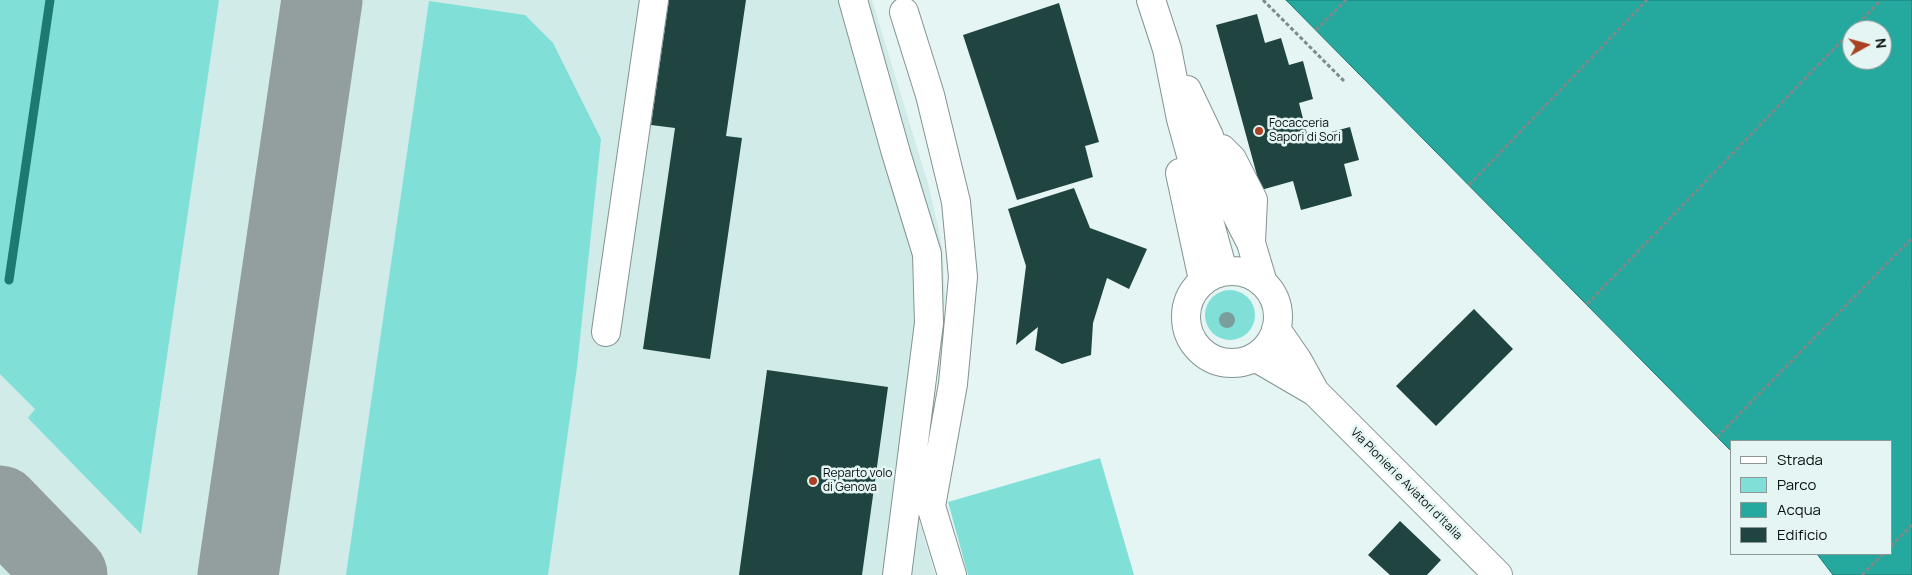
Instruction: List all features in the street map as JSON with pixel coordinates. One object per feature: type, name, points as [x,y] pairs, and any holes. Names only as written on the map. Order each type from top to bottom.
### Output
[{"type":"street","points":[[606,332],[654,0]]},
{"type":"street","points":[[853,0],[896,153],[927,254],[928,322],[897,575]]},
{"type":"street","points":[[1151,0],[1167,49],[1213,276]]},
{"type":"street","points":[[904,12],[930,95],[956,202],[963,277],[953,384],[931,506],[952,575]]},
{"type":"street","points":[[1167,49],[1209,136],[1227,196],[1250,243],[1264,283],[1271,292],[1278,316],[1276,328],[1268,345],[1255,357],[1240,362],[1225,363],[1210,358],[1193,343],[1187,329],[1186,313],[1189,298],[1213,276],[1244,272],[1264,283]]},
{"type":"street","name":"Via Pionieri e Aviatori d'Italia","points":[[1276,328],[1298,361],[1315,392]]},
{"type":"street","name":"Via Pionieri e Aviatori d'Italia","points":[[1255,357],[1315,392],[1498,575]]},
{"type":"path","points":[[1263,0],[1345,82]]},
{"type":"path","points":[[1316,30],[1346,0]]},
{"type":"path","points":[[1469,185],[1647,0]]},
{"type":"path","points":[[1587,304],[1881,0]]},
{"type":"path","points":[[1717,438],[1912,238]]},
{"type":"path","points":[[1892,545],[1912,525]]},
{"type":"path","points":[[1862,575],[1882,555]]},
{"type":"shaded area","points":[[0,0],[872,0],[929,187],[942,245],[945,298],[938,361],[915,497],[918,517],[935,575],[0,575]]},
{"type":"green space","points":[[0,0],[219,0],[141,534],[28,418],[35,409],[0,374]]},
{"type":"green space","points":[[429,1],[525,15],[553,43],[601,139],[577,367],[548,575],[346,575]]},
{"type":"green space","points":[[1225,290],[1235,290],[1248,297],[1255,310],[1255,320],[1248,333],[1235,340],[1225,340],[1216,336],[1209,329],[1205,320],[1205,310],[1209,301],[1216,294]]},
{"type":"green space","points":[[1100,458],[1134,575],[968,575],[948,502]]},
{"type":"water","points":[[1286,0],[1912,0],[1912,575],[1833,575],[1818,555],[1892,555],[1892,440],[1730,440],[1730,450]]},
{"type":"building","points":[[669,0],[746,0],[726,136],[742,138],[710,359],[643,349],[675,128],[651,125]]},
{"type":"building","points":[[1059,3],[1099,142],[1085,146],[1093,177],[1017,200],[963,35]]},
{"type":"building","points":[[1257,14],[1265,43],[1281,38],[1289,65],[1303,61],[1313,99],[1299,103],[1308,138],[1350,127],[1359,160],[1344,164],[1352,196],[1301,210],[1293,181],[1261,190],[1216,25]]},
{"type":"building","points":[[1074,188],[1090,228],[1147,249],[1129,289],[1107,278],[1093,323],[1091,355],[1062,364],[1035,350],[1038,327],[1016,345],[1026,266],[1008,209]]},
{"type":"building","points":[[1474,309],[1513,349],[1436,426],[1396,386]]},
{"type":"building","name":"Reparto volo di Genova","points":[[767,370],[888,387],[862,575],[739,575]]},
{"type":"building","points":[[1400,521],[1441,560],[1427,575],[1390,575],[1368,555]]},
{"type":"waterway","points":[[9,280],[50,0]]},
{"type":"taxiway","points":[[238,575],[322,0]]},
{"type":"taxiway","points":[[0,506],[67,575]]},
{"type":"place","name":"Focacceria Sapori di Sori","points":[[1259,131]]},
{"type":"place","name":"Reparto volo di Genova","points":[[813,481]]}]
